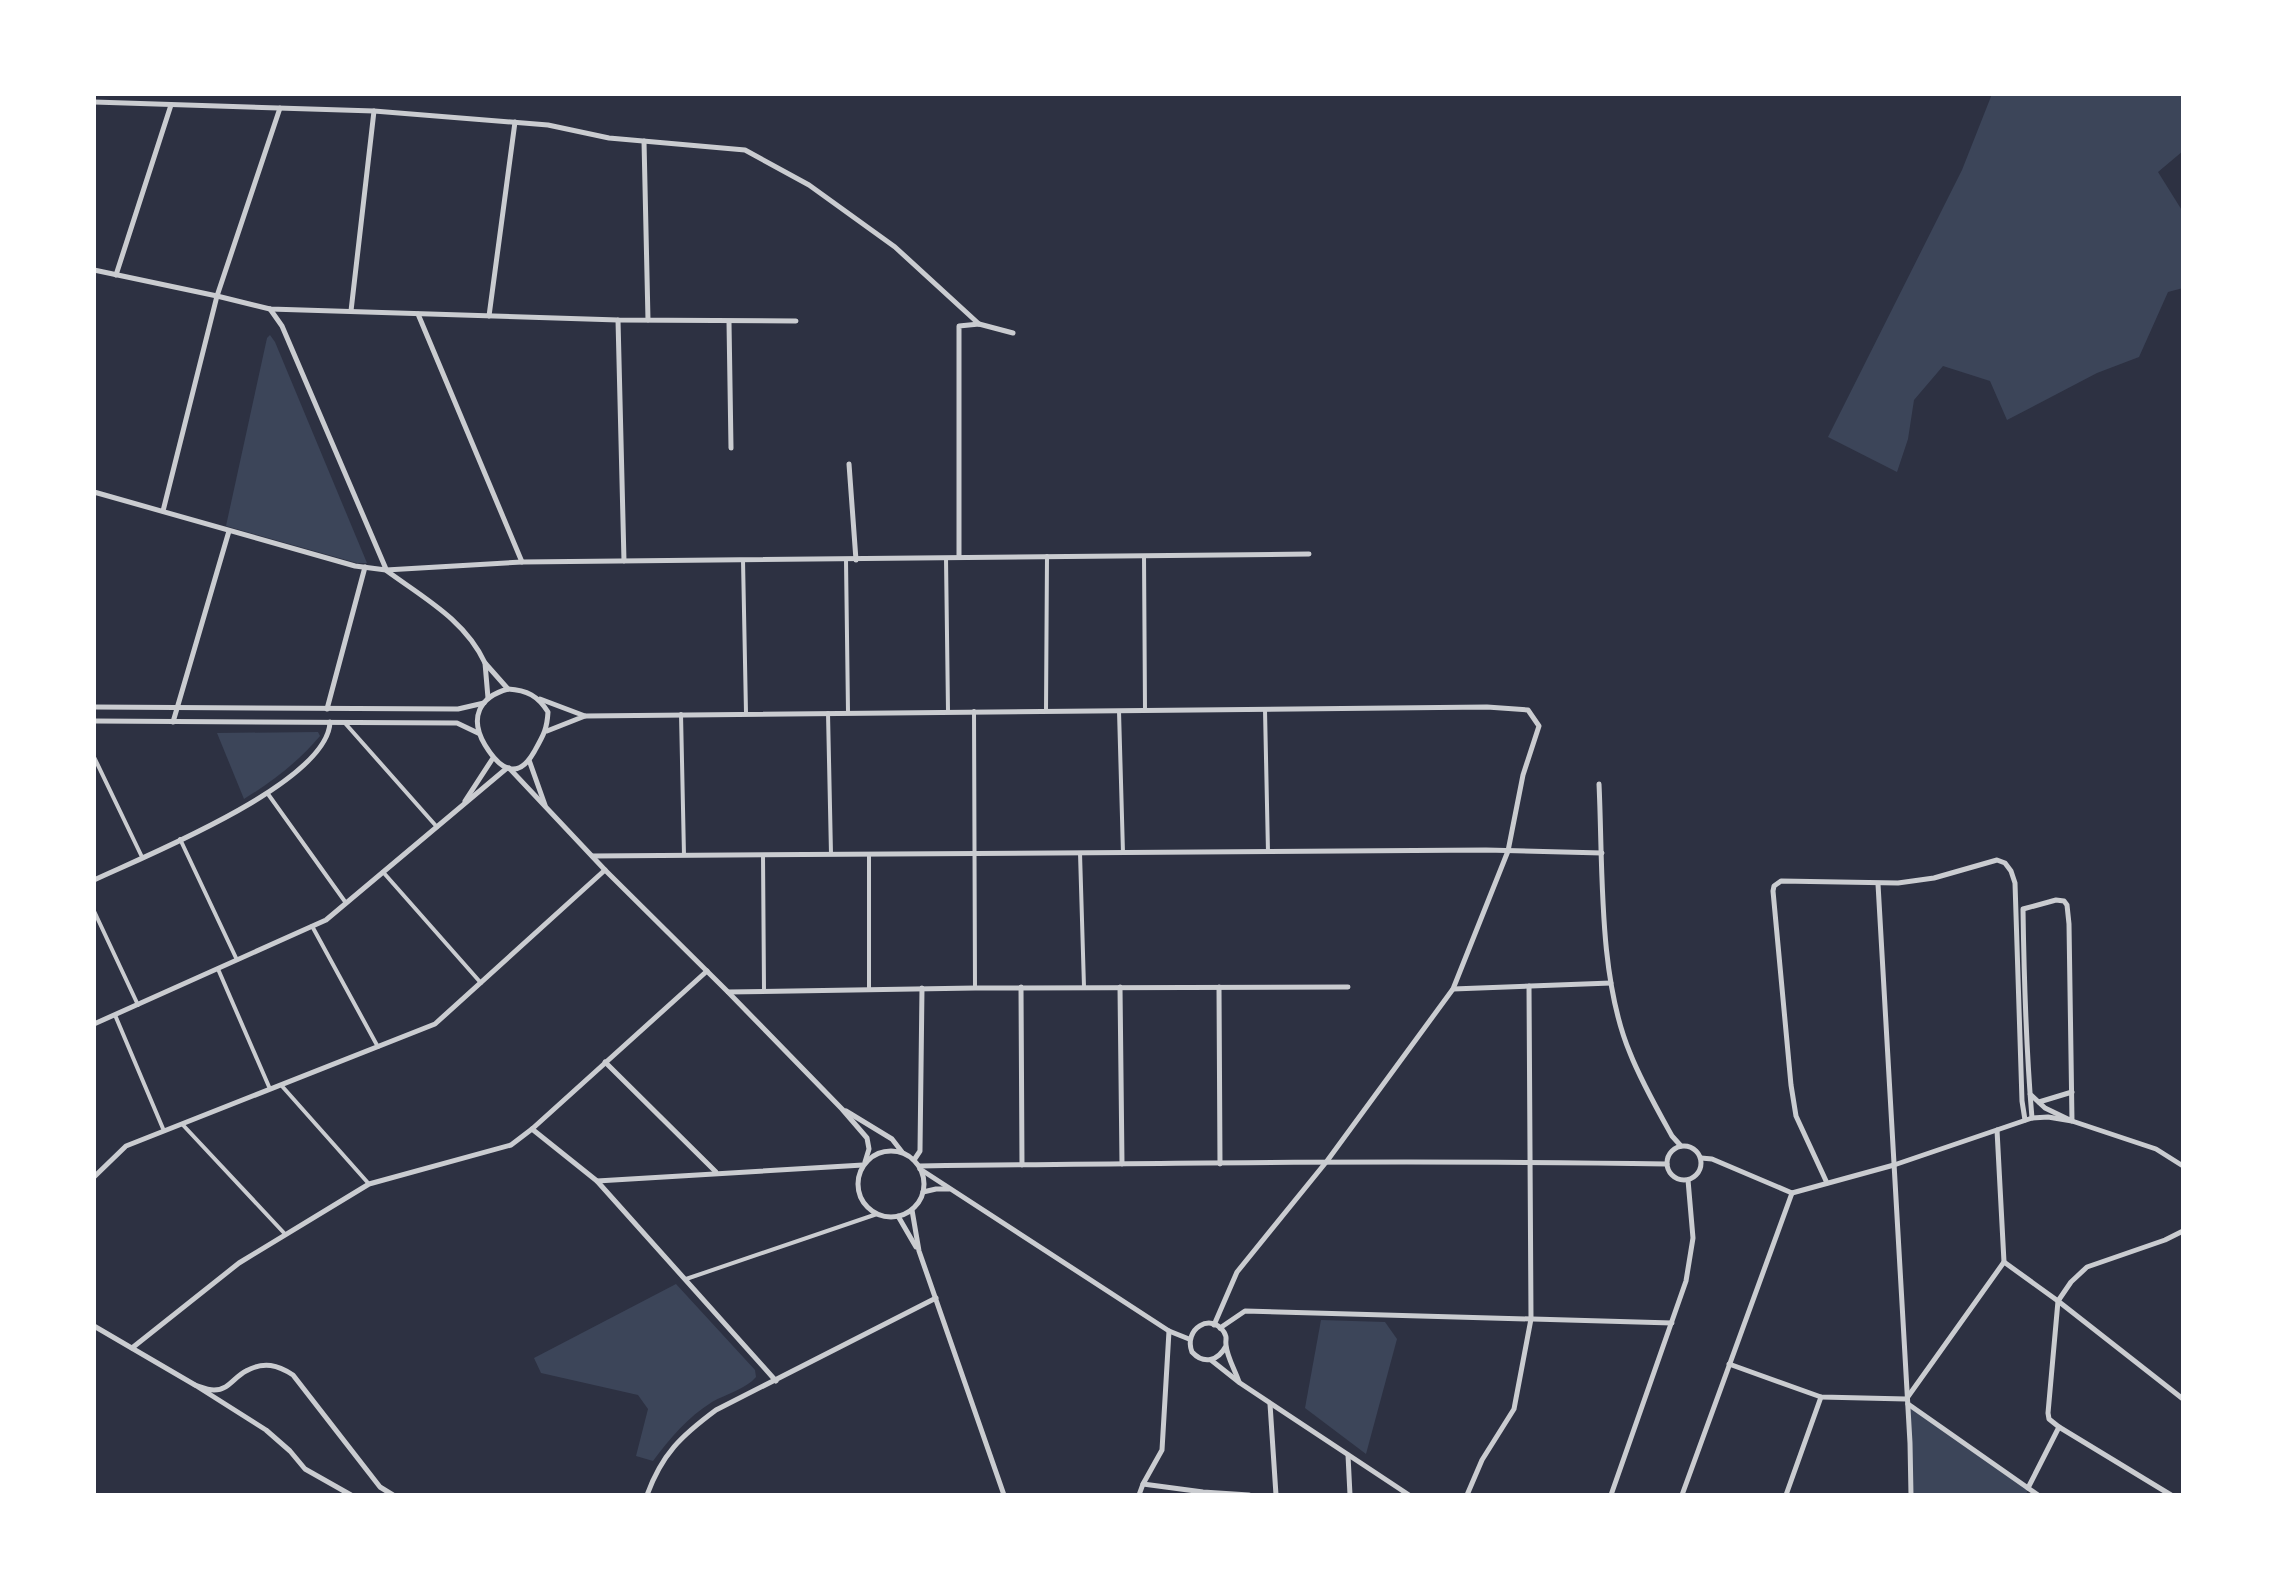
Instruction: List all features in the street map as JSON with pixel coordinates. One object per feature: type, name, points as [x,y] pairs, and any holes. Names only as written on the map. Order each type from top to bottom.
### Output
[{"type":"street","points":[[136,103],[137,94]]},
{"type":"street","points":[[94,102],[374,111],[548,125],[609,138],[745,150],[809,185],[895,247],[979,324]]},
{"type":"street","points":[[116,275],[171,105]]},
{"type":"street","points":[[163,511],[217,296],[280,108]]},
{"type":"street","points":[[351,311],[374,111]]},
{"type":"street","points":[[489,316],[515,122]]},
{"type":"street","points":[[644,141],[648,320]]},
{"type":"street","points":[[94,270],[270,309],[618,320],[796,321]]},
{"type":"street","points":[[270,309],[282,326],[386,570],[455,620],[476,643],[485,663],[508,689]]},
{"type":"street","points":[[418,314],[522,562]]},
{"type":"street","points":[[618,320],[624,561]]},
{"type":"street","points":[[729,322],[731,448]]},
{"type":"street","points":[[959,557],[959,326],[979,324],[1013,333]]},
{"type":"street","points":[[849,464],[856,560]]},
{"type":"street","points":[[94,492],[365,567],[386,570],[522,562],[1309,554]]},
{"type":"street","points":[[173,722],[229,530]]},
{"type":"street","points":[[1046,711],[1047,556]]},
{"type":"street","points":[[1144,556],[1145,710]]},
{"type":"street","points":[[946,558],[948,711]]},
{"type":"street","points":[[743,560],[746,713]]},
{"type":"street","points":[[846,560],[848,712]]},
{"type":"street","points":[[320,722],[365,567]]},
{"type":"street","points":[[485,663],[486,700],[478,712],[478,733],[502,767],[519,768],[529,760],[547,731],[548,712],[540,699]]},
{"type":"street","points":[[94,707],[458,709],[508,689],[523,690],[585,716]]},
{"type":"street","points":[[547,731],[585,716],[1500,707],[1528,710],[1539,726],[1523,775],[1508,851],[1453,989],[1327,1161],[1237,1272],[1217,1326]]},
{"type":"street","points":[[94,880],[268,794],[312,758],[337,722],[337,709]]},
{"type":"street","points":[[1265,709],[1268,852]]},
{"type":"street","points":[[1119,710],[1123,853]]},
{"type":"street","points":[[974,711],[975,988]]},
{"type":"street","points":[[828,712],[831,854]]},
{"type":"street","points":[[681,714],[684,855]]},
{"type":"street","points":[[96,722],[457,723],[478,733]]},
{"type":"street","points":[[337,722],[437,827]]},
{"type":"street","points":[[94,757],[142,857]]},
{"type":"street","points":[[462,806],[493,758]]},
{"type":"street","points":[[529,760],[546,810]]},
{"type":"street","points":[[94,1024],[326,920],[508,768]]},
{"type":"street","points":[[508,768],[867,1138],[869,1149],[857,1179],[857,1189],[868,1208],[887,1217],[912,1210],[923,1192],[920,1168]]},
{"type":"street","points":[[1599,784],[1611,983],[1629,1052],[1665,1123],[1681,1146]]},
{"type":"street","points":[[268,794],[346,903]]},
{"type":"street","points":[[180,839],[237,960]]},
{"type":"street","points":[[1080,853],[1084,987]]},
{"type":"street","points":[[592,856],[1602,853]]},
{"type":"street","points":[[869,854],[869,989]]},
{"type":"street","points":[[763,855],[764,990]]},
{"type":"street","points":[[1827,1183],[1796,1116],[1791,1085],[1773,891],[1781,881],[1878,884],[1934,878],[1997,860],[2005,863],[2015,883],[2022,1101],[2028,1119]]},
{"type":"street","points":[[94,1177],[126,1146],[435,1024],[605,870]]},
{"type":"street","points":[[383,872],[481,983]]},
{"type":"street","points":[[1878,884],[1911,1495]]},
{"type":"street","points":[[2028,1119],[2030,1094],[2024,1000],[2023,909],[2056,900],[2064,901],[2067,905],[2069,924],[2072,1121]]},
{"type":"street","points":[[94,911],[138,1005]]},
{"type":"street","points":[[312,926],[378,1047]]},
{"type":"street","points":[[218,969],[270,1089]]},
{"type":"street","points":[[132,1348],[239,1263],[369,1184],[511,1145],[707,971]]},
{"type":"street","points":[[1453,989],[1611,983]]},
{"type":"street","points":[[1467,1495],[1482,1460],[1514,1409],[1531,1319],[1529,986]]},
{"type":"street","points":[[1021,987],[1022,1165]]},
{"type":"street","points":[[728,992],[1021,987],[1348,987]]},
{"type":"street","points":[[1120,987],[1122,1164]]},
{"type":"street","points":[[1219,987],[1220,1164]]},
{"type":"street","points":[[914,1160],[920,1151],[922,988]]},
{"type":"street","points":[[115,1015],[164,1131]]},
{"type":"street","points":[[605,1062],[717,1172]]},
{"type":"street","points":[[281,1085],[369,1184]]},
{"type":"street","points":[[2039,1102],[2072,1092]]},
{"type":"street","points":[[2030,1094],[2045,1108],[2072,1121],[2156,1149],[2183,1166]]},
{"type":"street","points":[[842,1109],[892,1139],[920,1168],[950,1189],[1169,1331],[1189,1339]]},
{"type":"street","points":[[1701,1158],[1700,1171],[1688,1180],[1674,1177],[1667,1164],[1672,1151],[1681,1146],[1692,1148],[1701,1158],[1712,1159],[1792,1193],[1894,1165],[2028,1119],[2048,1117],[2072,1121]]},
{"type":"street","points":[[182,1124],[285,1234]]},
{"type":"street","points":[[532,1129],[597,1181],[776,1381]]},
{"type":"street","points":[[1907,1401],[2004,1262],[1997,1130]]},
{"type":"street","points":[[597,1181],[864,1163],[882,1151],[902,1152]]},
{"type":"street","points":[[920,1168],[1327,1161],[1667,1164]]},
{"type":"street","points":[[1611,1495],[1686,1281],[1693,1238],[1688,1180]]},
{"type":"street","points":[[923,1192],[950,1189]]},
{"type":"street","points":[[1682,1495],[1792,1193]]},
{"type":"street","points":[[912,1210],[919,1251],[1004,1495]]},
{"type":"street","points":[[686,1279],[877,1214]]},
{"type":"street","points":[[898,1216],[919,1251]]},
{"type":"street","points":[[2171,1495],[2059,1427],[2049,1419],[2048,1413],[2058,1301],[2071,1282],[2087,1267],[2183,1231]]},
{"type":"street","points":[[2004,1262],[2183,1399]]},
{"type":"street","points":[[647,1495],[656,1471],[685,1433],[716,1410],[936,1298]]},
{"type":"street","points":[[1409,1495],[1240,1383],[1211,1360],[1197,1357],[1190,1349],[1189,1339],[1194,1329],[1199,1325],[1217,1326],[1245,1311],[1672,1323]]},
{"type":"street","points":[[94,1326],[266,1430],[305,1469],[351,1495]]},
{"type":"street","points":[[1217,1326],[1226,1338],[1240,1383]]},
{"type":"street","points":[[1139,1495],[1162,1450],[1169,1331]]},
{"type":"street","points":[[1211,1360],[1221,1354],[1226,1346]]},
{"type":"street","points":[[1729,1364],[1821,1397],[1907,1401],[2038,1495]]},
{"type":"street","points":[[195,1385],[215,1390],[231,1385],[245,1371],[265,1365],[279,1366],[293,1375],[380,1487],[393,1495]]},
{"type":"street","points":[[1786,1495],[1821,1397]]},
{"type":"street","points":[[1270,1403],[1276,1495]]},
{"type":"street","points":[[2028,1488],[2059,1427]]},
{"type":"street","points":[[1348,1454],[1350,1495]]},
{"type":"street","points":[[1143,1484],[1203,1493],[1249,1495]]},
{"type":"shaded area","points":[[1992,94],[2183,94],[2183,151],[2158,172],[2183,212],[2183,288],[2168,292],[2139,357],[2097,373],[2007,420],[1990,381],[1943,366],[1914,400],[1908,439],[1897,472],[1828,437],[1962,170]]},
{"type":"shaded area","points":[[270,335],[367,563],[357,563],[226,526]]},
{"type":"shaded area","points":[[318,732],[320,736],[294,763],[244,799],[217,733]]},
{"type":"shaded area","points":[[676,1284],[755,1370],[756,1377],[695,1414],[653,1461],[636,1456],[648,1409],[638,1395],[541,1373],[534,1358]]},
{"type":"shaded area","points":[[1321,1320],[1385,1322],[1397,1339],[1366,1454],[1305,1408]]},
{"type":"shaded area","points":[[1908,1404],[2028,1488],[2026,1495],[1911,1495]]}]
